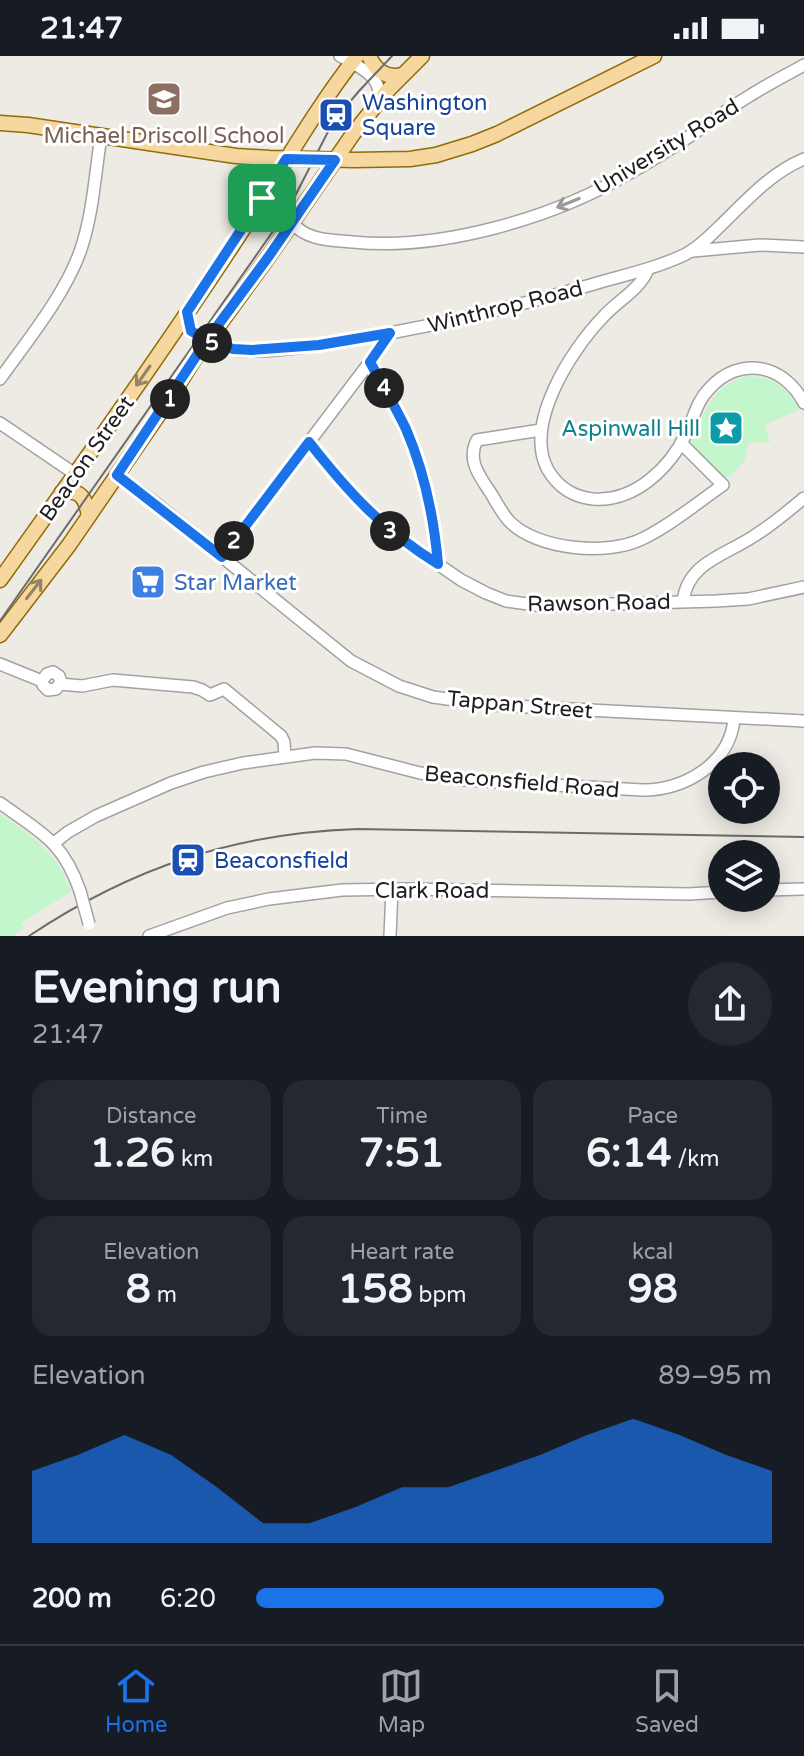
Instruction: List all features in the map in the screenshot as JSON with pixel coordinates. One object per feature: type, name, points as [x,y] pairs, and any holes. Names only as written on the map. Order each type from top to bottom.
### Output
[{"type":"main road","points":[[369,56],[386,76],[402,75]]},
{"type":"main road","name":"Beacon Street","points":[[0,635],[89,516],[207,340],[335,160],[378,102],[422,56]]},
{"type":"main road","points":[[0,123],[203,152],[286,159],[410,159],[460,148],[497,134],[654,56]]},
{"type":"main road","name":"Beacon Street","points":[[0,580],[247,223],[350,58]]},
{"type":"main road","points":[[62,492],[75,492],[82,496],[89,516]]},
{"type":"street","points":[[350,58],[375,80],[380,89],[378,102]]},
{"type":"street","name":"University Road","points":[[292,222],[300,232],[312,236],[363,243],[405,243],[509,225],[570,202],[625,176],[748,96],[804,65]]},
{"type":"street","points":[[0,379],[44,316],[79,254],[86,232],[101,136]]},
{"type":"street","name":"Winthrop Road","points":[[207,340],[233,349],[252,350],[306,346],[390,333],[506,308],[648,269],[690,252],[772,177],[804,159]]},
{"type":"street","points":[[690,252],[760,245],[804,247]]},
{"type":"street","points":[[648,269],[640,283],[599,320],[573,356],[548,405],[541,430],[543,455],[551,475],[568,492],[591,498],[612,498],[638,487],[661,469],[681,443],[707,390],[735,371],[757,367],[775,372],[790,383],[804,403]]},
{"type":"street","points":[[187,312],[191,331],[207,340]]},
{"type":"street","points":[[222,557],[390,333]]},
{"type":"street","points":[[370,362],[398,412],[413,448],[431,516],[438,564]]},
{"type":"street","points":[[0,423],[75,474]]},
{"type":"street","points":[[541,430],[477,440],[472,450],[474,464],[510,521],[544,540],[581,549],[619,547],[641,540],[723,485],[681,443]]},
{"type":"street","name":"Rawson Road","points":[[309,442],[350,492],[405,543],[466,583],[521,604],[743,600],[804,587]]},
{"type":"street","name":"Tappan Street","points":[[117,475],[351,661],[415,692],[491,705],[804,721]]},
{"type":"street","points":[[683,601],[690,580],[700,567],[757,534],[804,498]]},
{"type":"street","points":[[0,664],[42,681],[50,691],[60,684],[80,686],[115,680],[193,687],[210,695],[224,689],[280,734],[285,756]]},
{"type":"street","name":"Beaconsfield Road","points":[[54,843],[96,816],[171,783],[216,769],[285,756],[341,753],[420,773],[465,780],[653,790],[681,784],[707,768],[727,743],[734,718]]},
{"type":"street","points":[[0,803],[54,843],[67,858],[90,930]]},
{"type":"street","points":[[390,936],[392,889]]},
{"type":"street","points":[[780,890],[804,889]]},
{"type":"street","name":"Clark Road","points":[[149,936],[227,908],[342,890],[708,892]]},
{"type":"green space","points":[[749,376],[779,385],[799,410],[765,425],[770,442],[748,443],[742,464],[724,479],[689,443],[717,393],[736,380]]},
{"type":"green space","points":[[0,813],[52,856],[71,892],[21,923],[25,927],[13,936],[0,936]]},
{"type":"tram line","points":[[0,621],[276,227],[333,122],[392,56]]},
{"type":"tram line","points":[[29,936],[106,891],[185,858],[269,838],[312,832],[358,829],[804,837]]},
{"type":"place","name":"Michael Driscoll School","points":[[164,99]]},
{"type":"place","name":"Washington Square","points":[[336,115]]},
{"type":"place","name":"Aspinwall Hill","points":[[726,428]]},
{"type":"place","name":"Star Market","points":[[148,582]]},
{"type":"place","name":"Beaconsfield","points":[[188,860]]},
{"type":"route","points":[[262,198],[187,312],[191,331],[207,340],[117,475],[222,557],[309,442],[350,492],[384,526],[438,564],[431,516],[413,448],[398,412],[370,362],[390,333],[319,345],[252,350],[225,348],[207,340],[335,160],[286,159],[262,198]]}]
